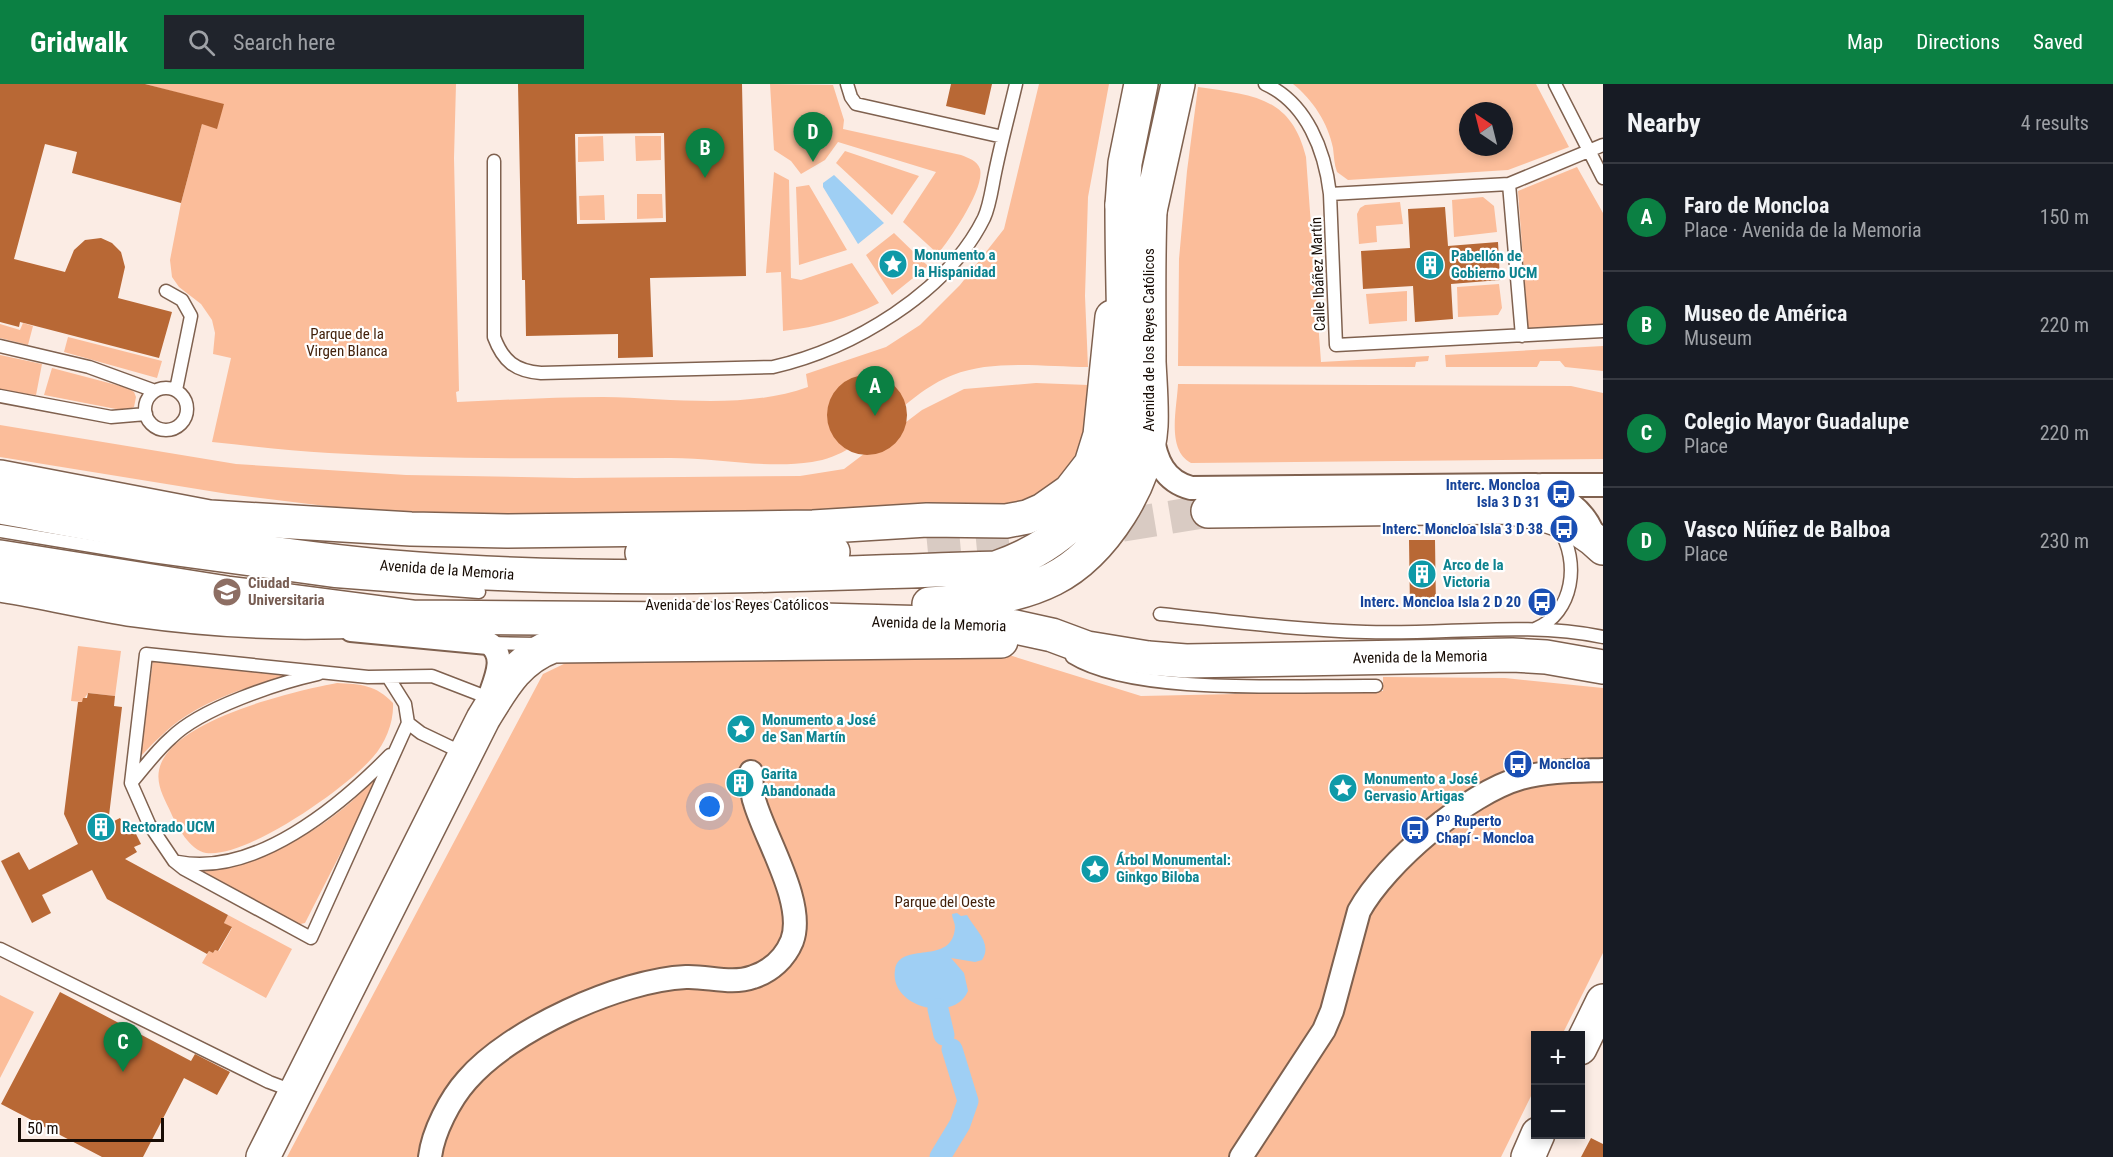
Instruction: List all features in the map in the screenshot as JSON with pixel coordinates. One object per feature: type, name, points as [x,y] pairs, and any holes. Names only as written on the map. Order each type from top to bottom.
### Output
[{"type":"main road","name":"Avenida de los Reyes Católicos","points":[[535,617],[591,607],[627,605],[964,602],[1012,594],[1054,578],[1083,557],[1113,526],[1132,493],[1143,464],[1151,428],[1136,208],[1125,163],[1141,84]]},
{"type":"main road","name":"Avenida de los Reyes Católicos","points":[[827,574],[996,568],[1020,560],[1042,548],[1089,507],[1107,479],[1118,448],[1125,391],[1136,208],[1151,166],[1164,84]]},
{"type":"main road","points":[[344,535],[801,528],[927,520],[1006,521],[1027,517],[1043,510],[1070,492],[1091,464],[1100,435],[1136,208],[1178,84]]},
{"type":"main road","name":"Avenida de la Memoria","points":[[0,477],[210,517],[492,554],[924,540]]},
{"type":"main road","points":[[1208,511],[1502,507],[1542,500],[1600,545]]},
{"type":"main road","name":"Avenida de la Memoria","points":[[0,507],[177,538],[351,563],[535,575],[827,574]]},
{"type":"main road","name":"Avenida de la Memoria","points":[[177,538],[344,535]]},
{"type":"main road","name":"Avenida de la Memoria","points":[[0,557],[237,595],[413,617]]},
{"type":"main road","name":"Avenida de la Memoria","points":[[0,585],[135,609],[221,619],[320,623],[413,617],[535,617],[984,624],[1087,648],[1148,658],[1186,661],[1512,655],[1546,657],[1603,668]]},
{"type":"main road","points":[[263,1157],[466,754],[486,708],[519,665],[553,646],[1042,637]]},
{"type":"main road","points":[[1585,1039],[1603,1001]]},
{"type":"main road","points":[[1528,1157],[1536,1139]]},
{"type":"street","points":[[1151,428],[1155,453],[1166,474],[1179,485],[1191,488],[1542,500],[1603,485]]},
{"type":"street","name":"Avenida de la Memoria","points":[[320,623],[395,635],[488,643]]},
{"type":"street","points":[[486,708],[497,674],[499,657],[496,650],[488,643]]},
{"type":"street","points":[[1241,1157],[1324,1030],[1339,989],[1359,910],[1367,897],[1399,860],[1463,807],[1508,783],[1551,772],[1603,770]]},
{"type":"street","points":[[430,1157],[442,1121],[466,1080],[498,1050],[531,1029],[581,1006],[636,986],[686,977],[724,981],[753,978],[779,963],[793,940],[794,902],[754,801],[751,772]]},
{"type":"lane","points":[[847,84],[850,97],[856,104],[1003,137]]},
{"type":"lane","points":[[494,161],[494,337],[500,354],[510,365],[525,372],[541,373],[773,367],[807,356],[878,325],[920,296],[945,273],[985,216],[1016,84]]},
{"type":"lane","points":[[1265,84],[1286,96],[1305,116],[1328,175],[1330,194],[1509,184],[1590,153],[1603,145]]},
{"type":"lane","points":[[1556,84],[1603,178]]},
{"type":"lane","points":[[1509,184],[1522,336]]},
{"type":"lane","name":"Calle Ibáñez Martín","points":[[1330,194],[1336,345],[1603,331]]},
{"type":"lane","points":[[166,291],[182,300],[191,316],[176,390]]},
{"type":"lane","points":[[0,346],[89,367],[155,391]]},
{"type":"lane","points":[[168,388],[176,390],[185,400],[187,407],[186,414],[179,425],[166,430],[153,426],[146,414],[148,398],[155,391],[168,388]]},
{"type":"lane","points":[[0,396],[111,417],[146,414]]},
{"type":"lane","points":[[1534,629],[1544,625],[1557,613],[1568,590],[1571,572],[1565,539],[1542,500]]},
{"type":"lane","points":[[0,531],[152,556],[324,580],[479,592]]},
{"type":"lane","points":[[344,535],[406,534],[468,539],[744,547],[840,540]]},
{"type":"lane","points":[[1160,614],[1365,632],[1534,629],[1571,631],[1603,638]]},
{"type":"lane","points":[[1042,637],[1092,668],[1167,682],[1214,685],[1376,686]]},
{"type":"lane","points":[[488,643],[553,646]]},
{"type":"lane","points":[[388,677],[405,704],[408,723],[311,938],[184,869],[174,861],[149,824],[131,783],[146,654],[388,677],[432,676],[486,708]]},
{"type":"lane","points":[[131,783],[172,736],[200,717],[290,680],[325,672]]},
{"type":"lane","points":[[408,723],[421,733],[466,754]]},
{"type":"lane","points":[[174,861],[197,866],[237,860],[269,846],[326,813],[358,788],[396,748]]},
{"type":"lane","points":[[0,949],[268,1082],[296,1092]]},
{"type":"green space","name":"Parque de la Virgen Blanca","points":[[145,84],[456,84],[454,158],[459,391],[456,392],[457,402],[603,397],[733,401],[783,394],[808,387],[806,374],[886,347],[920,325],[960,285],[1004,229],[1039,84],[1109,84],[1088,197],[1085,296],[1088,367],[1002,365],[953,375],[917,396],[851,448],[832,457],[795,464],[671,458],[414,457],[300,451],[212,442],[231,358],[213,354],[215,333],[212,320],[201,304],[179,287],[172,277],[170,260],[181,203],[202,124],[224,105]]},
{"type":"green space","points":[[770,84],[833,85],[844,120],[843,129],[961,155],[977,163],[980,178],[972,201],[938,254],[903,222],[936,172],[838,142],[825,160],[801,174],[791,161],[774,150]]},
{"type":"green space","points":[[1293,84],[1536,84],[1569,147],[1508,170],[1348,180],[1337,172],[1331,139],[1313,105]]},
{"type":"green space","points":[[1198,87],[1236,93],[1267,102],[1290,121],[1299,137],[1306,157],[1321,362],[1429,356],[1428,361],[1416,362],[1415,367],[1178,366],[1179,259]]},
{"type":"green space","points":[[603,136],[604,161],[578,162],[578,137]]},
{"type":"green space","points":[[635,136],[661,136],[661,160],[636,161]]},
{"type":"green space","points":[[845,151],[919,176],[892,215],[836,163]]},
{"type":"green space","points":[[1577,167],[1603,213],[1603,325],[1528,328],[1518,191]]},
{"type":"green space","points":[[774,172],[789,180],[791,278],[801,280],[852,263],[879,303],[832,322],[783,331],[781,272],[766,273]]},
{"type":"green space","points":[[809,185],[847,250],[799,265],[796,187]]},
{"type":"green space","points":[[637,194],[662,194],[663,218],[637,219]]},
{"type":"green space","points":[[604,195],[605,220],[580,220],[579,196]]},
{"type":"green space","points":[[1483,197],[1494,206],[1497,232],[1454,237],[1452,200]]},
{"type":"green space","points":[[1400,202],[1403,224],[1376,226],[1377,242],[1359,244],[1357,214],[1360,208],[1365,205]]},
{"type":"green space","points":[[894,233],[928,266],[892,295],[866,255]]},
{"type":"green space","points":[[1499,284],[1502,308],[1498,315],[1458,317],[1457,287]]},
{"type":"green space","points":[[1407,291],[1407,321],[1369,324],[1366,294]]},
{"type":"green space","points":[[23,323],[33,326],[28,345],[0,338],[0,324],[20,330]]},
{"type":"green space","points":[[68,337],[162,361],[157,378],[64,352]]},
{"type":"green space","points":[[1603,346],[1603,371],[1565,367],[1560,361],[1540,361],[1537,367],[1446,367],[1445,355]]},
{"type":"green space","points":[[0,355],[42,364],[36,395],[0,391]]},
{"type":"green space","points":[[52,368],[128,388],[134,392],[136,397],[134,407],[127,410],[116,409],[44,395]]},
{"type":"green space","points":[[1036,383],[1088,385],[1084,440],[1078,455],[1058,480],[1031,497],[1001,508],[986,510],[459,516],[342,508],[228,494],[0,457],[0,425],[236,464],[406,475],[575,478],[800,476],[844,469],[922,410],[964,389]]},
{"type":"green space","points":[[1178,384],[1571,386],[1603,393],[1603,459],[1191,463],[1178,449],[1176,439],[1175,416]]},
{"type":"green space","points":[[78,646],[121,651],[115,696],[88,693],[82,702],[71,701]]},
{"type":"green space","name":"Parque del Oeste","points":[[983,647],[1141,696],[1383,691],[1383,677],[1505,678],[1603,688],[1603,953],[1564,1031],[1531,1031],[1531,1096],[1501,1157],[287,1157],[543,674],[570,661]]},
{"type":"green space","points":[[153,660],[290,674],[229,694],[194,711],[172,726],[140,757]]},
{"type":"green space","points":[[337,683],[374,689],[393,703],[388,732],[373,757],[342,786],[270,833],[224,852],[206,853],[195,847],[177,825],[160,787],[159,770],[168,752],[185,736],[236,711],[293,693]]},
{"type":"green space","points":[[385,766],[305,923],[296,925],[198,871],[251,860],[302,837],[348,805]]},
{"type":"green space","points":[[228,915],[292,949],[266,998],[202,963],[209,951],[213,953],[215,950],[219,951],[232,928],[224,923]]},
{"type":"green space","points":[[0,995],[34,1012],[0,1078]]},
{"type":"water","points":[[834,175],[884,223],[858,244],[823,187],[823,183]]},
{"type":"water","points":[[957,913],[961,916],[967,915],[982,937],[985,948],[982,960],[975,962],[951,958],[964,973],[968,991],[961,1001],[950,1007],[937,1009],[912,1002],[902,994],[896,983],[895,970],[899,961],[906,956],[945,946],[952,939],[955,927],[952,914]]},
{"type":"building","points":[[0,84],[145,84],[224,104],[217,129],[202,124],[181,203],[72,173],[77,152],[45,144],[14,259],[65,272],[74,250],[85,240],[101,238],[112,243],[121,252],[125,267],[118,298],[172,312],[159,358],[20,322],[19,327],[0,322]]},
{"type":"building","points":[[518,84],[742,84],[746,276],[650,278],[653,357],[618,358],[618,334],[526,336],[525,280],[522,280]],"holes":[[[664,133],[666,222],[577,224],[575,134]]]},
{"type":"building","points":[[951,84],[992,84],[985,115],[946,106]]},
{"type":"building","name":"Pabellón de Gobierno UCM","points":[[1445,207],[1448,246],[1498,242],[1500,280],[1451,284],[1453,319],[1415,322],[1413,286],[1363,289],[1361,251],[1410,248],[1408,209]]},
{"type":"building","points":[[867,375],[882,378],[895,387],[904,400],[907,415],[904,430],[895,443],[882,452],[867,455],[852,452],[839,443],[830,430],[827,415],[830,400],[839,387],[852,378]]},
{"type":"building","name":"Arco de la Victoria","points":[[1409,540],[1435,540],[1436,609],[1410,609]]},
{"type":"building","name":"Rectorado UCM","points":[[88,693],[115,696],[114,706],[122,707],[108,824],[120,818],[123,823],[129,820],[141,844],[134,847],[137,852],[125,859],[228,915],[224,923],[232,927],[218,951],[215,950],[213,953],[209,951],[207,954],[107,899],[92,870],[42,895],[51,913],[32,923],[1,861],[19,852],[29,870],[78,844],[64,814],[78,702],[87,698]]},
{"type":"building","points":[[60,992],[191,1061],[195,1054],[230,1072],[217,1095],[184,1078],[143,1157],[102,1157],[1,1104]]},
{"type":"building","points":[[1591,1138],[1603,1144],[1603,1157],[1581,1157]]},
{"type":"waterway","points":[[938,1009],[944,1035]]},
{"type":"waterway","points":[[940,1157],[960,1124],[968,1101],[952,1049]]},
{"type":"tunnel","points":[[928,553],[991,547],[1208,511]]},
{"type":"place","name":"Vasco Núñez de Balboa","points":[[813,162]]},
{"type":"place","name":"Museo de América","points":[[705,178]]},
{"type":"place","name":"Monumento a la Hispanidad","points":[[893,264]]},
{"type":"place","name":"Pabellón de Gobierno UCM","points":[[1430,265]]},
{"type":"place","name":"Faro de Moncloa","points":[[875,416]]},
{"type":"place","name":"Interc. Moncloa Isla 3 D 31","points":[[1561,494]]},
{"type":"place","name":"Interc. Moncloa Isla 3 D 38","points":[[1564,529]]},
{"type":"place","name":"Arco de la Victoria","points":[[1422,574]]},
{"type":"place","name":"Ciudad Universitaria","points":[[227,592]]},
{"type":"place","name":"Interc. Moncloa Isla 2 D 20","points":[[1542,602]]},
{"type":"place","name":"Monumento a José de San Martín","points":[[741,729]]},
{"type":"place","name":"Moncloa","points":[[1518,764]]},
{"type":"place","name":"Garita Abandonada","points":[[740,783]]},
{"type":"place","name":"Monumento a José Gervasio Artigas","points":[[1343,788]]},
{"type":"place","name":"Rectorado UCM","points":[[101,827]]},
{"type":"place","name":"Pº Ruperto Chapí - Moncloa","points":[[1415,830]]},
{"type":"place","name":"Árbol Monumental: Ginkgo Biloba","points":[[1095,869]]},
{"type":"place","name":"Colegio Mayor Guadalupe","points":[[123,1072]]}]
